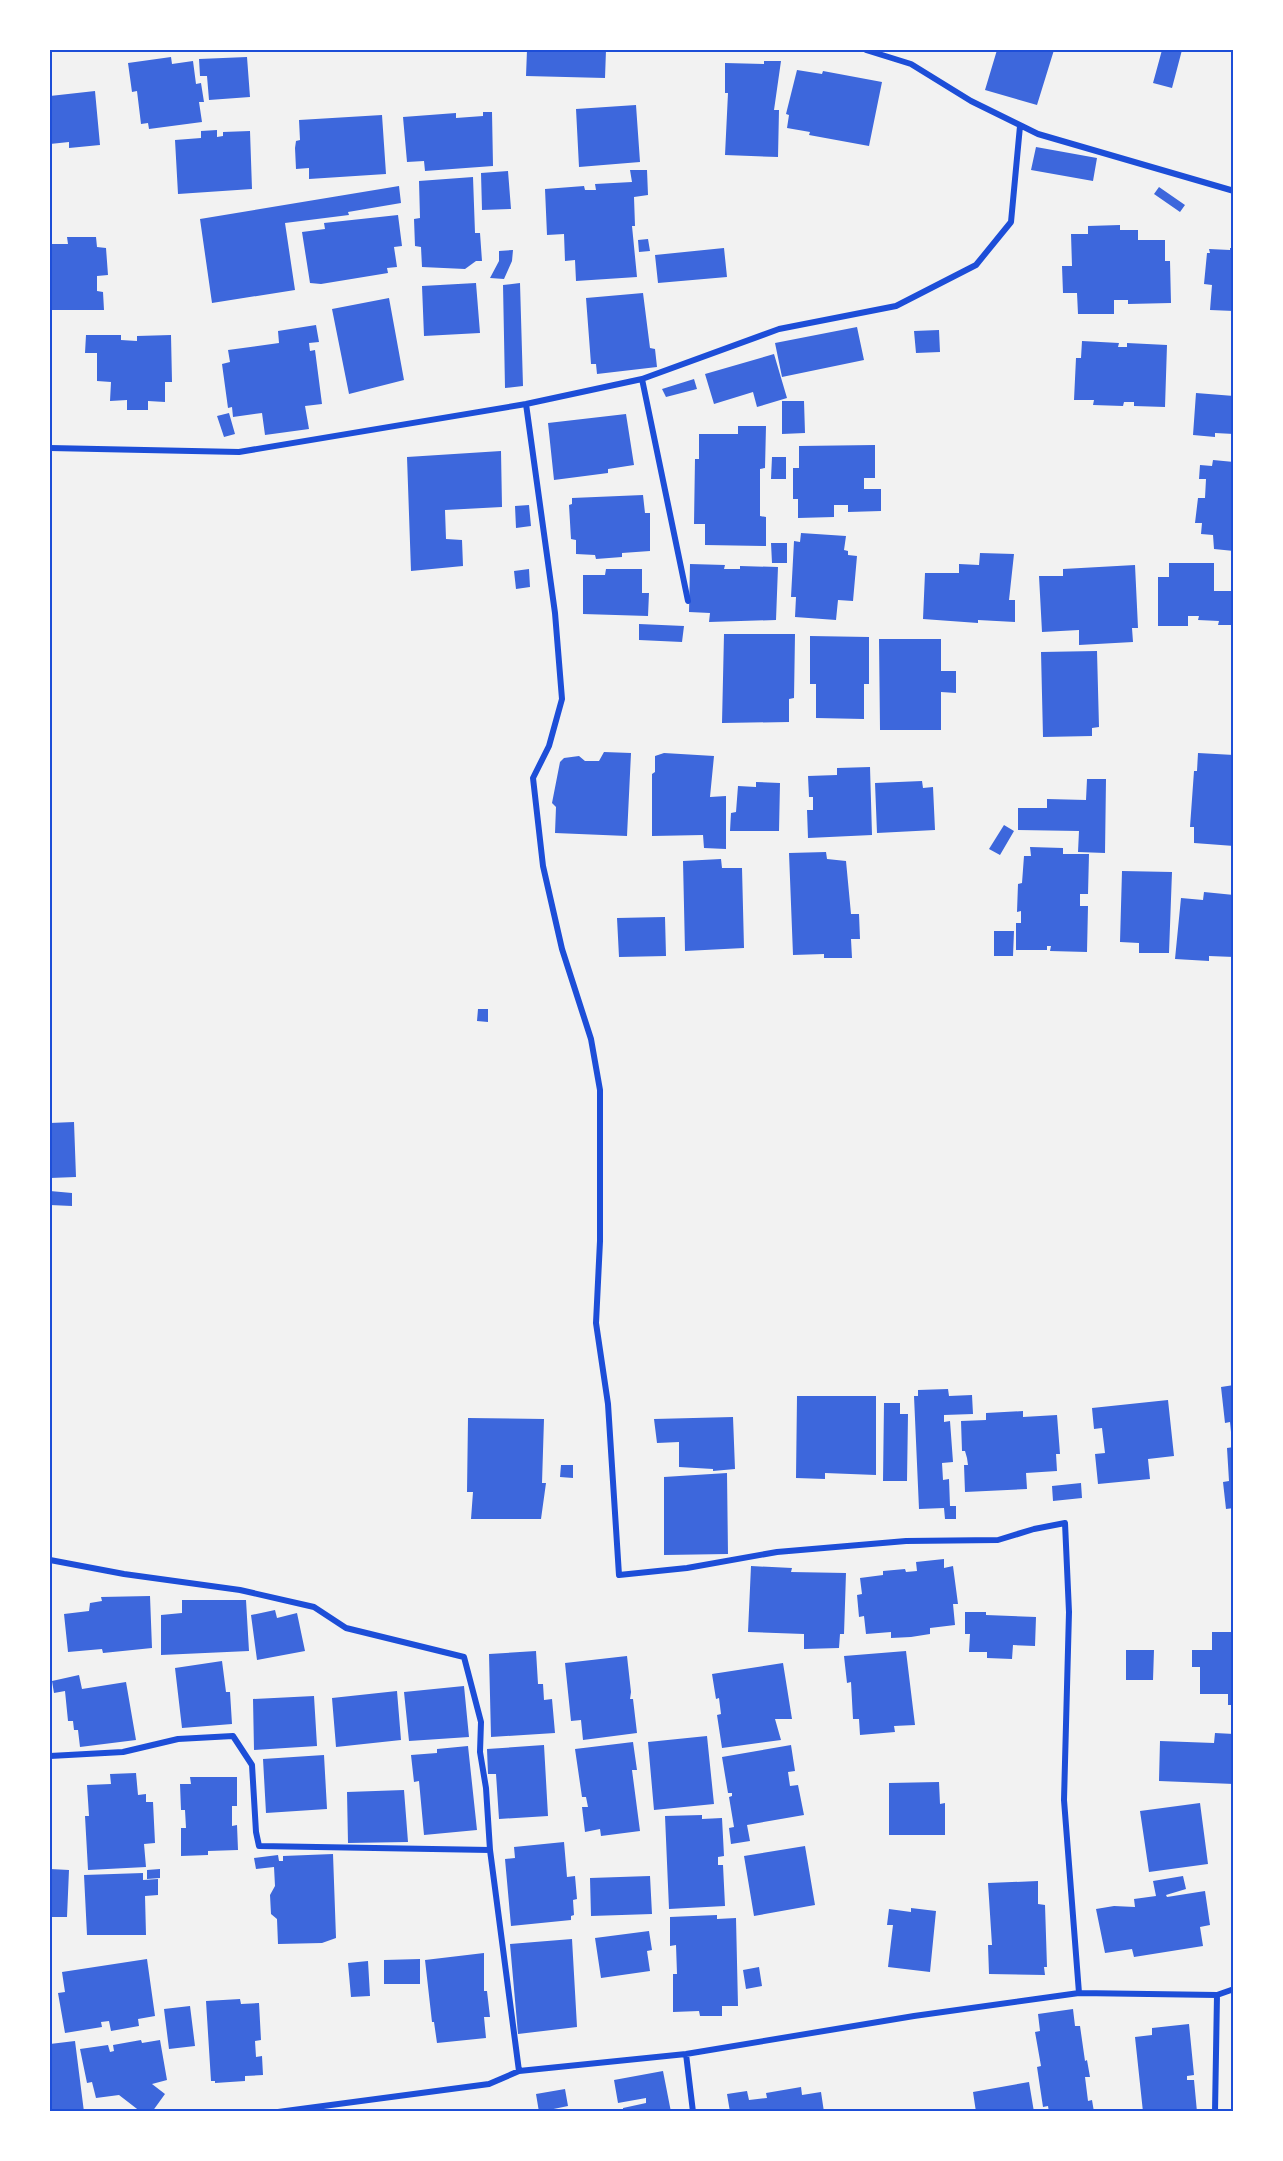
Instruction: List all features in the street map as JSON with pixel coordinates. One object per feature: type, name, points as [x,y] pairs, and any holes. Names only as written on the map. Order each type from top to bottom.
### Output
[{"type":"street","points":[[866,50],[910,64],[971,101],[1038,134],[1233,191]]},
{"type":"street","points":[[50,448],[239,452],[526,404],[642,379],[779,330],[896,306],[976,265],[1011,222],[1020,126]]},
{"type":"street","points":[[642,379],[687,601]]},
{"type":"street","points":[[526,404],[555,613],[561,699],[549,746],[533,778],[543,866],[562,949],[591,1039],[600,1090],[600,1241],[596,1323],[608,1404],[619,1575],[687,1568],[777,1552],[906,1541],[998,1540],[1034,1528],[1065,1523],[1069,1611],[1064,1800],[1079,1993]]},
{"type":"street","points":[[50,1560],[124,1574],[240,1590],[314,1607],[346,1628],[464,1657],[481,1722],[480,1752],[486,1788],[490,1850],[519,2071]]},
{"type":"street","points":[[50,1756],[123,1752],[178,1739],[233,1736],[252,1765],[259,1846],[490,1850]]},
{"type":"street","points":[[278,2112],[489,2085],[519,2071],[686,2055],[914,2016],[1079,1993],[1217,1995],[1233,1989]]},
{"type":"street","points":[[1215,2112],[1217,1995]]},
{"type":"street","points":[[686,2055],[693,2112]]},
{"type":"building","points":[[527,50],[606,50],[605,78],[526,76]]},
{"type":"building","points":[[997,50],[1033,52],[1034,50],[1054,50],[1037,105],[985,90]]},
{"type":"building","points":[[1162,50],[1182,50],[1172,88],[1153,83]]},
{"type":"building","points":[[171,57],[172,64],[193,61],[196,84],[201,83],[204,102],[199,102],[202,122],[149,129],[148,123],[141,124],[137,91],[132,92],[128,63]]},
{"type":"building","points":[[247,57],[250,97],[209,100],[207,76],[200,76],[199,59]]},
{"type":"building","points":[[764,61],[781,61],[774,110],[779,110],[778,157],[725,155],[728,93],[725,93],[725,63],[764,64]]},
{"type":"building","points":[[797,70],[822,74],[823,71],[882,82],[869,146],[809,135],[810,132],[787,128],[789,115],[786,114]]},
{"type":"building","points":[[95,91],[100,145],[69,148],[69,142],[50,144],[50,96]]},
{"type":"building","points":[[636,105],[640,162],[579,167],[576,109]]},
{"type":"building","points":[[483,112],[492,112],[493,166],[425,171],[424,161],[407,162],[403,117],[456,113],[456,118],[483,116]]},
{"type":"building","points":[[382,115],[386,174],[309,179],[309,168],[296,169],[295,148],[296,141],[300,140],[299,120]]},
{"type":"building","points":[[217,130],[217,137],[223,136],[223,132],[250,131],[252,189],[178,194],[175,140],[201,138],[201,131]]},
{"type":"building","points":[[1036,147],[1097,158],[1093,181],[1031,170]]},
{"type":"building","points":[[630,170],[647,170],[648,195],[634,197],[635,226],[632,226],[637,277],[576,281],[575,260],[565,261],[564,234],[547,235],[545,189],[584,186],[585,190],[596,190],[595,184],[632,182]]},
{"type":"building","points":[[508,171],[511,209],[482,210],[481,173]]},
{"type":"building","points":[[473,177],[475,233],[480,233],[482,261],[476,261],[465,269],[422,267],[421,247],[415,246],[414,219],[420,218],[419,181]]},
{"type":"building","points":[[399,186],[401,203],[348,212],[349,215],[285,223],[295,290],[212,303],[200,219]]},
{"type":"building","points":[[1159,187],[1185,205],[1180,212],[1154,194]]},
{"type":"building","points":[[398,215],[402,246],[394,247],[397,267],[387,268],[388,273],[321,284],[310,283],[302,232],[325,229],[324,223]]},
{"type":"building","points":[[1120,225],[1120,230],[1138,230],[1138,240],[1165,240],[1165,261],[1170,261],[1171,303],[1128,304],[1128,300],[1114,300],[1114,314],[1078,314],[1077,293],[1063,293],[1062,266],[1072,266],[1071,234],[1088,234],[1088,226]]},
{"type":"building","points":[[67,237],[96,237],[97,247],[106,248],[108,275],[97,276],[97,291],[103,292],[104,310],[50,310],[50,244],[68,244]]},
{"type":"building","points":[[648,239],[650,251],[639,252],[638,240]]},
{"type":"building","points":[[724,248],[727,277],[658,283],[655,255]]},
{"type":"building","points":[[1234,248],[1234,311],[1210,310],[1212,285],[1204,284],[1207,253],[1210,253],[1209,249],[1230,250]]},
{"type":"building","points":[[513,250],[512,261],[504,279],[490,278],[499,261],[499,251]]},
{"type":"building","points":[[476,283],[480,333],[424,336],[422,286]]},
{"type":"building","points":[[520,283],[523,386],[505,388],[503,285]]},
{"type":"building","points":[[643,293],[650,348],[655,349],[657,367],[597,374],[596,364],[591,364],[586,298]]},
{"type":"building","points":[[389,298],[404,380],[349,394],[332,309]]},
{"type":"building","points":[[316,325],[319,342],[309,343],[310,351],[315,350],[322,404],[305,406],[309,429],[265,435],[262,413],[233,417],[232,407],[228,408],[222,364],[230,362],[228,350],[279,343],[278,331]]},
{"type":"building","points":[[857,327],[864,360],[782,377],[775,343]]},
{"type":"building","points":[[939,330],[940,352],[916,353],[914,331]]},
{"type":"building","points":[[86,335],[121,335],[121,340],[137,341],[137,336],[171,335],[172,382],[165,382],[165,402],[148,401],[148,410],[127,410],[127,400],[110,401],[111,382],[97,381],[97,353],[85,353]]},
{"type":"building","points":[[1082,341],[1119,343],[1118,347],[1127,347],[1127,343],[1167,345],[1165,407],[1134,406],[1134,402],[1124,402],[1123,406],[1093,405],[1094,400],[1074,400],[1076,358],[1081,358]]},
{"type":"building","points":[[774,354],[787,398],[757,407],[753,392],[714,404],[705,374]]},
{"type":"building","points":[[694,379],[697,389],[666,397],[662,389]]},
{"type":"building","points":[[1196,393],[1234,396],[1234,434],[1215,433],[1215,437],[1193,435]]},
{"type":"building","points":[[782,401],[804,401],[805,433],[782,434]]},
{"type":"building","points":[[229,413],[235,434],[224,437],[217,416]]},
{"type":"building","points":[[626,414],[634,465],[608,469],[608,473],[554,480],[548,423]]},
{"type":"building","points":[[738,426],[766,426],[765,468],[760,469],[760,516],[766,517],[766,546],[705,545],[705,524],[694,524],[695,459],[699,459],[699,434],[738,434]]},
{"type":"building","points":[[875,445],[875,478],[864,478],[864,489],[881,489],[881,511],[848,512],[848,505],[834,505],[834,517],[798,518],[798,499],[793,499],[793,468],[799,468],[799,446]]},
{"type":"building","points":[[501,451],[502,507],[445,510],[446,539],[462,540],[463,566],[411,571],[407,457]]},
{"type":"building","points":[[772,457],[786,457],[786,479],[771,479]]},
{"type":"building","points":[[1213,460],[1234,462],[1234,551],[1214,549],[1213,535],[1201,534],[1202,523],[1195,523],[1198,498],[1205,498],[1206,479],[1199,479],[1200,465],[1212,466]]},
{"type":"building","points":[[643,495],[645,513],[650,513],[650,551],[622,553],[622,557],[596,559],[595,555],[576,554],[576,540],[571,539],[569,505],[572,504],[572,498]]},
{"type":"building","points":[[529,505],[531,526],[516,528],[515,506]]},
{"type":"building","points":[[801,533],[846,536],[844,550],[848,551],[848,555],[857,556],[853,601],[838,600],[836,620],[795,617],[796,597],[791,597],[794,541],[800,542]]},
{"type":"building","points":[[771,543],[787,543],[787,563],[772,563]]},
{"type":"building","points":[[980,553],[1014,554],[1009,600],[1015,600],[1015,622],[978,620],[978,623],[923,619],[925,573],[959,573],[959,564],[979,565]]},
{"type":"building","points":[[1169,563],[1214,563],[1214,591],[1232,591],[1232,625],[1218,625],[1219,621],[1198,620],[1199,616],[1188,616],[1188,626],[1158,626],[1158,577],[1169,577]]},
{"type":"building","points":[[690,564],[725,565],[724,569],[740,569],[740,566],[778,567],[776,620],[709,622],[710,613],[689,612]]},
{"type":"building","points":[[1135,565],[1138,628],[1132,628],[1133,642],[1079,645],[1079,630],[1042,632],[1039,576],[1063,576],[1063,569]]},
{"type":"building","points":[[529,569],[530,587],[516,589],[514,571]]},
{"type":"building","points":[[606,569],[642,569],[642,593],[649,593],[648,616],[583,614],[583,575],[605,575]]},
{"type":"building","points":[[639,624],[684,626],[682,642],[639,640]]},
{"type":"building","points":[[724,634],[795,634],[794,698],[789,699],[789,722],[722,723]]},
{"type":"building","points":[[810,636],[869,637],[869,684],[864,684],[864,719],[816,718],[816,684],[810,684]]},
{"type":"building","points":[[879,639],[941,639],[941,671],[956,671],[956,693],[941,692],[941,730],[880,730]]},
{"type":"building","points":[[1097,651],[1099,727],[1092,728],[1092,736],[1043,737],[1041,652]]},
{"type":"building","points":[[604,752],[631,753],[627,836],[555,833],[556,807],[552,803],[560,762],[564,758],[579,756],[585,761],[599,761]]},
{"type":"building","points":[[664,753],[714,756],[710,797],[726,796],[726,849],[704,848],[703,835],[652,836],[652,774],[655,772],[655,756]]},
{"type":"building","points":[[1198,753],[1234,755],[1234,846],[1194,843],[1194,827],[1190,827],[1194,771],[1197,771]]},
{"type":"building","points":[[870,767],[872,835],[808,838],[807,810],[813,810],[813,797],[809,797],[808,776],[837,775],[837,768]]},
{"type":"building","points":[[1087,779],[1106,779],[1105,853],[1078,852],[1079,831],[1018,830],[1018,808],[1047,808],[1047,799],[1086,800]]},
{"type":"building","points":[[922,781],[923,788],[933,787],[935,830],[877,833],[875,783]]},
{"type":"building","points":[[756,782],[780,783],[779,831],[730,831],[731,813],[736,812],[738,786],[756,787]]},
{"type":"building","points":[[1004,825],[1014,831],[1000,855],[989,849]]},
{"type":"building","points":[[1030,847],[1063,848],[1063,854],[1089,854],[1088,894],[1080,894],[1080,906],[1088,906],[1087,952],[1050,951],[1051,946],[1047,946],[1047,950],[1016,950],[1016,923],[1021,923],[1021,911],[1017,912],[1018,884],[1022,883],[1024,856],[1031,856]]},
{"type":"building","points":[[826,852],[827,859],[846,861],[851,914],[859,914],[860,939],[851,939],[852,958],[824,958],[824,954],[793,955],[789,853]]},
{"type":"building","points":[[721,859],[722,868],[742,868],[744,948],[685,951],[683,861]]},
{"type":"building","points":[[1122,871],[1172,872],[1169,953],[1139,953],[1139,943],[1120,942]]},
{"type":"building","points":[[1204,892],[1234,895],[1234,957],[1209,956],[1209,961],[1175,959],[1181,898],[1203,900]]},
{"type":"building","points":[[665,917],[666,956],[619,957],[617,918]]},
{"type":"building","points":[[994,931],[1014,931],[1013,956],[994,956]]},
{"type":"building","points":[[478,1009],[488,1009],[488,1022],[477,1021]]},
{"type":"building","points":[[74,1122],[76,1177],[50,1178],[50,1123]]},
{"type":"building","points":[[50,1191],[72,1193],[72,1206],[50,1205]]},
{"type":"building","points":[[1234,1385],[1234,1432],[1231,1432],[1230,1422],[1225,1423],[1221,1387]]},
{"type":"building","points":[[948,1389],[949,1396],[972,1395],[973,1414],[944,1415],[944,1422],[950,1421],[953,1462],[942,1463],[943,1480],[949,1479],[950,1506],[956,1506],[956,1519],[945,1519],[944,1508],[919,1509],[914,1396],[918,1396],[918,1390]]},
{"type":"building","points":[[797,1396],[876,1396],[876,1475],[825,1473],[825,1479],[796,1478]]},
{"type":"building","points":[[1168,1400],[1174,1456],[1148,1459],[1150,1479],[1098,1484],[1095,1454],[1105,1453],[1102,1428],[1094,1429],[1092,1408]]},
{"type":"building","points":[[884,1403],[900,1403],[900,1414],[908,1414],[907,1481],[883,1481]]},
{"type":"building","points":[[1023,1411],[1023,1417],[1057,1415],[1060,1454],[1056,1454],[1057,1471],[1026,1473],[1027,1489],[965,1492],[964,1465],[968,1465],[965,1451],[962,1451],[961,1421],[986,1420],[986,1413]]},
{"type":"building","points":[[733,1417],[735,1469],[713,1471],[713,1469],[679,1467],[679,1442],[657,1443],[654,1419]]},
{"type":"building","points":[[468,1418],[544,1419],[542,1483],[546,1483],[541,1519],[471,1519],[473,1492],[467,1492]]},
{"type":"building","points":[[1234,1447],[1234,1508],[1226,1509],[1223,1482],[1229,1481],[1227,1448]]},
{"type":"building","points":[[561,1465],[573,1465],[573,1478],[560,1477]]},
{"type":"building","points":[[727,1473],[728,1554],[664,1555],[664,1477]]},
{"type":"building","points":[[1081,1483],[1082,1498],[1053,1501],[1052,1486]]},
{"type":"building","points":[[944,1559],[944,1568],[953,1566],[958,1604],[953,1604],[955,1625],[930,1628],[930,1634],[911,1637],[891,1638],[891,1632],[866,1634],[864,1616],[859,1617],[857,1595],[862,1594],[860,1578],[883,1575],[883,1571],[905,1569],[906,1572],[917,1571],[916,1562]]},
{"type":"building","points":[[751,1566],[792,1568],[791,1572],[846,1573],[844,1634],[840,1634],[839,1648],[804,1649],[804,1634],[748,1632]]},
{"type":"building","points":[[150,1596],[152,1648],[103,1653],[102,1649],[68,1652],[64,1614],[89,1611],[90,1603],[102,1601],[101,1597]]},
{"type":"building","points":[[182,1600],[246,1600],[249,1651],[161,1655],[161,1615],[182,1613]]},
{"type":"building","points":[[275,1610],[277,1618],[297,1613],[305,1651],[257,1660],[251,1615]]},
{"type":"building","points":[[965,1612],[1036,1617],[1035,1646],[1013,1645],[1012,1659],[987,1658],[987,1652],[969,1652],[970,1634],[965,1634]]},
{"type":"building","points":[[1212,1632],[1234,1632],[1234,1705],[1228,1705],[1228,1694],[1200,1694],[1200,1667],[1192,1667],[1192,1650],[1212,1650]]},
{"type":"building","points":[[1126,1650],[1154,1650],[1153,1680],[1126,1680]]},
{"type":"building","points":[[536,1651],[538,1684],[543,1684],[544,1700],[552,1699],[555,1733],[491,1737],[489,1654]]},
{"type":"building","points":[[906,1651],[915,1725],[894,1726],[895,1732],[860,1735],[859,1719],[853,1719],[851,1682],[847,1683],[844,1656]]},
{"type":"building","points":[[627,1656],[630,1699],[633,1699],[637,1733],[583,1740],[581,1720],[571,1721],[565,1663]]},
{"type":"building","points":[[222,1661],[226,1692],[230,1692],[232,1724],[182,1728],[175,1668]]},
{"type":"building","points":[[783,1663],[792,1719],[775,1719],[781,1740],[722,1748],[717,1715],[721,1714],[719,1698],[716,1699],[712,1674]]},
{"type":"building","points":[[79,1675],[82,1689],[126,1682],[136,1740],[80,1747],[78,1730],[74,1730],[73,1721],[68,1721],[65,1691],[54,1693],[52,1681]]},
{"type":"building","points":[[464,1686],[469,1737],[409,1741],[404,1692]]},
{"type":"building","points":[[397,1691],[401,1740],[336,1747],[332,1698]]},
{"type":"building","points":[[314,1696],[317,1746],[254,1750],[253,1699]]},
{"type":"building","points":[[1215,1733],[1234,1734],[1234,1784],[1159,1781],[1160,1741],[1214,1743]]},
{"type":"building","points":[[707,1736],[714,1804],[654,1810],[648,1742]]},
{"type":"building","points":[[633,1742],[637,1770],[632,1770],[640,1831],[601,1836],[600,1829],[585,1832],[582,1807],[588,1807],[586,1797],[582,1797],[575,1749]]},
{"type":"building","points":[[544,1745],[548,1816],[499,1819],[496,1774],[488,1774],[487,1749]]},
{"type":"building","points":[[791,1745],[795,1771],[788,1772],[790,1786],[798,1785],[804,1815],[747,1825],[750,1841],[731,1844],[729,1828],[734,1827],[729,1797],[732,1793],[728,1793],[722,1757]]},
{"type":"building","points":[[468,1746],[477,1830],[424,1835],[419,1781],[414,1782],[411,1755],[437,1753],[437,1749]]},
{"type":"building","points":[[324,1755],[327,1809],[266,1813],[263,1759]]},
{"type":"building","points":[[136,1773],[138,1795],[146,1794],[146,1802],[153,1802],[155,1843],[144,1844],[146,1867],[88,1870],[85,1816],[89,1816],[87,1785],[111,1784],[110,1774]]},
{"type":"building","points":[[190,1777],[237,1777],[237,1806],[232,1806],[232,1826],[237,1825],[238,1850],[208,1851],[208,1855],[181,1856],[181,1828],[186,1828],[185,1810],[181,1810],[180,1784],[191,1784]]},
{"type":"building","points":[[939,1782],[940,1804],[945,1803],[945,1835],[889,1835],[889,1783]]},
{"type":"building","points":[[404,1790],[408,1842],[348,1843],[347,1792]]},
{"type":"building","points":[[1200,1803],[1208,1864],[1149,1872],[1140,1811]]},
{"type":"building","points":[[702,1815],[702,1819],[722,1818],[724,1856],[718,1857],[718,1865],[723,1865],[725,1906],[669,1909],[665,1816]]},
{"type":"building","points":[[564,1842],[567,1877],[575,1876],[577,1899],[573,1900],[574,1915],[571,1916],[571,1920],[511,1926],[505,1859],[515,1858],[514,1847]]},
{"type":"building","points":[[805,1846],[815,1905],[754,1916],[744,1856]]},
{"type":"building","points":[[333,1854],[336,1938],[322,1943],[278,1944],[277,1919],[271,1914],[270,1895],[275,1886],[274,1867],[256,1869],[254,1858],[278,1855],[279,1861],[283,1861],[283,1856]]},
{"type":"building","points":[[50,1869],[69,1870],[67,1917],[50,1917]]},
{"type":"building","points":[[160,1869],[160,1878],[147,1879],[147,1870]]},
{"type":"building","points":[[143,1873],[143,1880],[158,1879],[158,1895],[145,1896],[146,1935],[87,1935],[84,1875]]},
{"type":"building","points":[[650,1876],[652,1914],[591,1916],[590,1878]]},
{"type":"building","points":[[1183,1876],[1186,1889],[1166,1895],[1167,1897],[1205,1891],[1210,1925],[1200,1927],[1203,1946],[1134,1957],[1132,1949],[1105,1953],[1096,1909],[1114,1906],[1135,1907],[1134,1899],[1156,1896],[1153,1881]]},
{"type":"building","points":[[1038,1881],[1038,1904],[1045,1905],[1047,1967],[1044,1967],[1045,1975],[989,1974],[988,1945],[992,1945],[988,1883]]},
{"type":"building","points":[[911,1908],[936,1911],[930,1972],[888,1967],[893,1925],[887,1925],[889,1909],[911,1912]]},
{"type":"building","points":[[717,1915],[717,1919],[736,1918],[738,2006],[722,2006],[722,2016],[700,2016],[699,2011],[673,2012],[673,1974],[677,1974],[676,1945],[670,1946],[670,1917]]},
{"type":"building","points":[[649,1931],[652,1950],[647,1951],[650,1971],[601,1978],[595,1938]]},
{"type":"building","points":[[572,1939],[577,2027],[518,2034],[510,1944]]},
{"type":"building","points":[[484,1953],[484,1991],[487,1991],[490,2017],[484,2017],[486,2038],[437,2043],[434,2022],[432,2022],[425,1960]]},
{"type":"building","points":[[147,1959],[155,2016],[138,2019],[139,2026],[111,2031],[109,2021],[101,2022],[102,2027],[65,2033],[58,1993],[65,1992],[62,1972]]},
{"type":"building","points":[[420,1959],[420,1984],[384,1984],[384,1960]]},
{"type":"building","points":[[368,1961],[370,1996],[351,1997],[348,1963]]},
{"type":"building","points":[[759,1967],[762,1986],[746,1989],[743,1970]]},
{"type":"building","points":[[240,1999],[241,2004],[259,2003],[261,2040],[255,2041],[256,2057],[262,2056],[263,2075],[245,2076],[245,2081],[215,2083],[211,2081],[206,2001]]},
{"type":"building","points":[[190,2006],[195,2046],[169,2049],[164,2009]]},
{"type":"building","points":[[1073,2009],[1075,2026],[1080,2026],[1085,2061],[1087,2060],[1090,2077],[1085,2077],[1088,2101],[1092,2100],[1094,2112],[1049,2112],[1048,2106],[1043,2107],[1037,2067],[1041,2066],[1035,2032],[1040,2031],[1038,2014]]},
{"type":"building","points":[[1189,2024],[1194,2075],[1187,2076],[1187,2080],[1194,2080],[1197,2112],[1143,2112],[1135,2037],[1152,2035],[1152,2028]]},
{"type":"building","points":[[141,2040],[142,2043],[160,2040],[167,2080],[152,2084],[165,2094],[152,2112],[141,2112],[119,2095],[96,2098],[92,2082],[87,2083],[80,2049],[108,2045],[110,2052],[114,2051],[113,2045]]},
{"type":"building","points":[[75,2041],[84,2112],[50,2112],[50,2044]]},
{"type":"building","points":[[663,2071],[671,2112],[623,2112],[623,2108],[646,2103],[646,2098],[618,2103],[614,2080]]},
{"type":"building","points":[[1029,2082],[1034,2112],[976,2112],[973,2092]]},
{"type":"building","points":[[801,2087],[802,2095],[821,2092],[824,2112],[730,2112],[727,2094],[747,2091],[749,2100],[767,2098],[766,2093]]},
{"type":"building","points":[[565,2089],[568,2106],[539,2112],[536,2094]]}]
